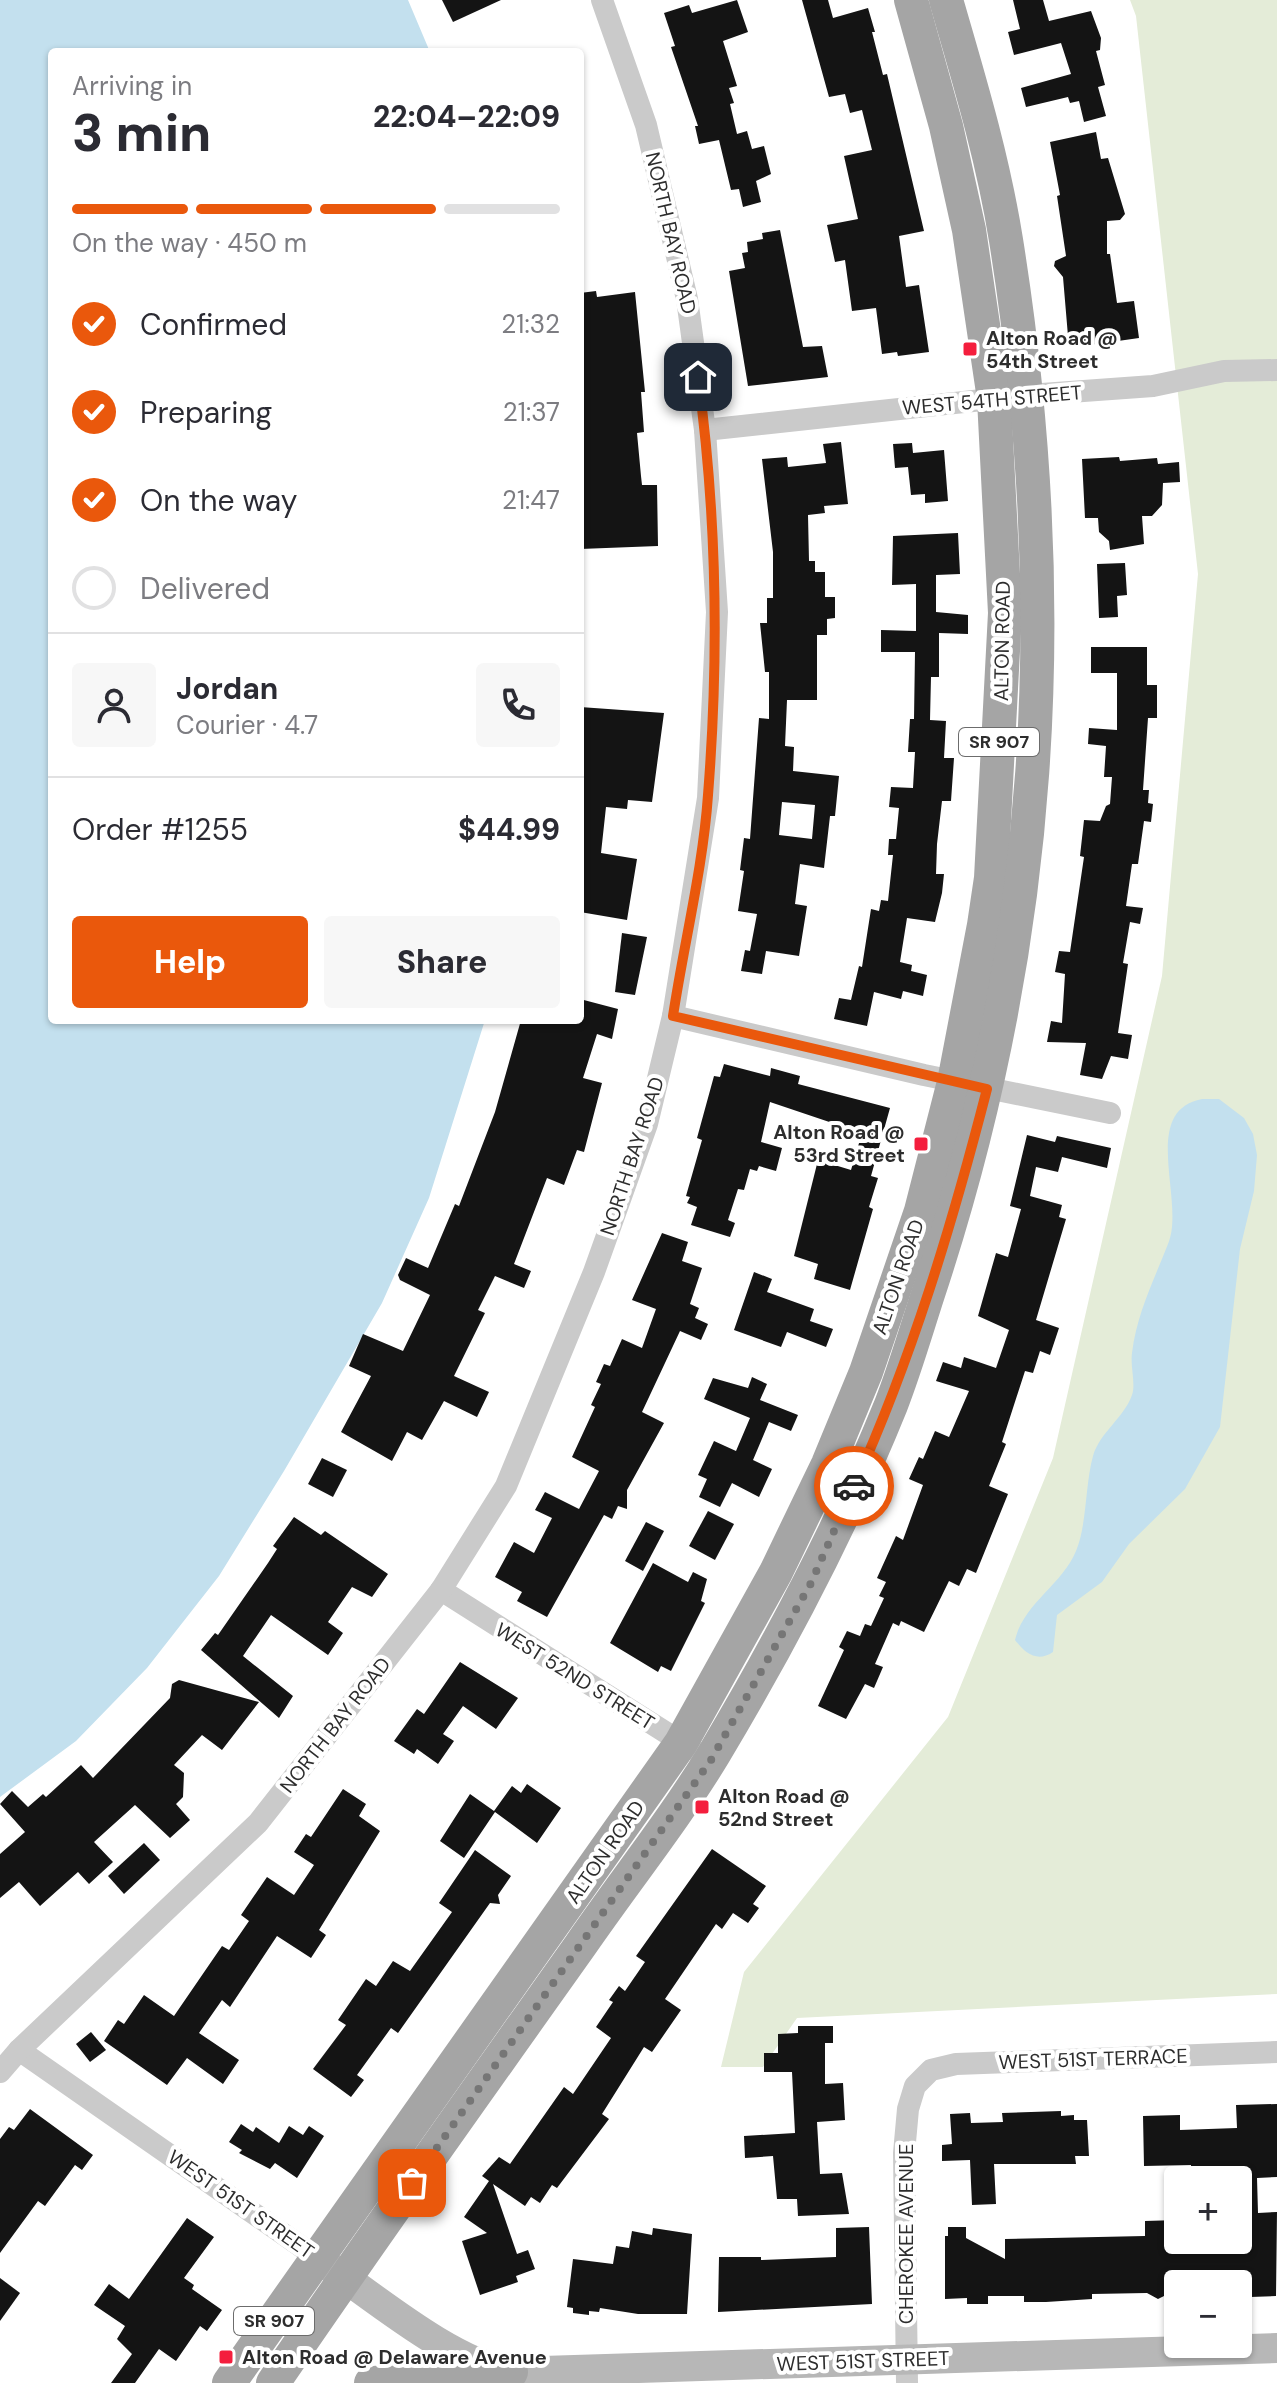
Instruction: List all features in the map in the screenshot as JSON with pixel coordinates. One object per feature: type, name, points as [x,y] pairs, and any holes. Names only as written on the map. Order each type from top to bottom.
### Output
[{"type":"main road","name":"ALTON ROAD","points":[[273,2383],[332,2268],[681,1743],[776,1572],[850,1412],[921,1211],[954,1082],[989,894],[1005,613],[994,399],[969,230],[946,126],[911,0]]},
{"type":"main road","name":"ALTON ROAD","points":[[229,2383],[332,2268],[711,1760],[811,1583],[892,1402],[954,1214],[987,1089],[1016,929],[1038,723],[1037,494],[1028,395],[1005,235],[982,127],[946,0]]},
{"type":"main road","points":[[371,2383],[469,2379],[511,2372]]},
{"type":"street","name":"NORTH BAY ROAD","points":[[0,2072],[19,2050],[258,1823],[441,1590],[506,1486],[594,1272],[647,1124],[673,1016],[708,798],[717,612],[705,430],[687,299],[646,125],[602,0]]},
{"type":"street","name":"WEST 54TH STREET","points":[[705,430],[1028,395],[1153,386],[1224,371],[1277,370]]},
{"type":"street","points":[[673,1016],[954,1082],[1110,1113]]},
{"type":"street","name":"WEST 52ND STREET","points":[[441,1590],[711,1760]]},
{"type":"street","name":"WEST 51ST STREET","points":[[19,2050],[459,2354],[490,2368],[511,2372],[907,2371],[1277,2348]]},
{"type":"street","name":"WEST 51ST TERRACE","points":[[915,2086],[931,2070],[956,2064],[1277,2052]]},
{"type":"street","name":"CHEROKEE AVENUE","points":[[907,2371],[904,2153],[908,2109],[915,2086]]},
{"type":"green space","points":[[1130,0],[1277,0],[1277,1994],[797,2018],[763,2067],[721,2067],[744,1972],[948,1717],[1053,1458],[1162,976],[1198,574],[1136,16]]},
{"type":"water","points":[[0,0],[408,0],[428,48],[48,48],[48,1024],[484,1024],[429,1198],[382,1303],[219,1576],[147,1668],[76,1741],[0,1797]]},
{"type":"water","points":[[1202,1099],[1219,1099],[1244,1118],[1253,1134],[1257,1155],[1254,1191],[1240,1249],[1220,1427],[1185,1489],[1129,1544],[1102,1582],[1057,1615],[1053,1652],[1037,1656],[1027,1652],[1015,1640],[1026,1615],[1062,1574],[1076,1551],[1096,1447],[1124,1411],[1132,1395],[1132,1353],[1138,1324],[1172,1226],[1168,1139],[1173,1121],[1183,1107]]},
{"type":"building","points":[[442,0],[501,0],[453,22]]},
{"type":"building","points":[[737,0],[748,32],[723,41],[737,86],[729,88],[734,103],[730,104],[737,134],[747,131],[752,149],[764,146],[771,174],[756,181],[761,202],[743,207],[739,189],[731,190],[719,140],[699,144],[695,126],[698,126],[671,47],[675,46],[664,13],[689,5],[692,13]]},
{"type":"building","points":[[802,0],[828,0],[833,18],[868,8],[924,231],[899,236],[906,287],[919,285],[929,352],[898,356],[897,352],[882,354],[876,308],[852,311],[845,260],[835,262],[827,225],[858,219],[844,156],[872,150],[862,110],[850,113],[845,94],[829,97]]},
{"type":"building","points":[[1013,0],[1043,0],[1049,21],[1091,11],[1101,38],[1100,50],[1096,51],[1105,85],[1098,87],[1106,116],[1084,122],[1079,101],[1070,103],[1068,97],[1026,107],[1021,88],[1071,74],[1061,43],[1014,55],[1008,32],[1020,29]]},
{"type":"building","points":[[1096,132],[1101,159],[1108,158],[1125,214],[1120,220],[1107,221],[1107,254],[1110,254],[1117,303],[1134,301],[1139,338],[1069,348],[1063,277],[1054,266],[1055,261],[1066,256],[1057,196],[1060,195],[1050,142]]},
{"type":"building","points":[[780,230],[803,347],[822,346],[828,377],[748,386],[729,271],[745,268],[742,253],[748,252],[747,242],[763,239],[762,233]]},
{"type":"building","points":[[596,291],[597,297],[635,292],[645,392],[641,392],[644,432],[637,433],[642,485],[657,485],[658,546],[584,549],[584,292]]},
{"type":"building","points":[[841,442],[848,504],[824,506],[825,513],[808,515],[809,561],[815,561],[815,572],[825,572],[825,597],[835,597],[835,618],[827,619],[827,635],[817,635],[817,700],[787,700],[785,746],[794,747],[793,771],[839,776],[835,816],[830,816],[824,868],[800,864],[795,904],[807,906],[799,956],[766,951],[762,974],[741,971],[745,950],[750,951],[757,914],[738,911],[744,871],[740,870],[744,838],[750,839],[759,718],[769,719],[769,672],[765,672],[760,623],[767,623],[767,598],[773,598],[773,552],[762,459],[787,457],[788,467],[826,463],[823,444]],"holes":[[[782,802],[815,805],[812,839],[779,835]]]},
{"type":"building","points":[[912,443],[913,453],[944,450],[948,501],[925,503],[925,494],[911,495],[908,467],[895,468],[893,444]]},
{"type":"building","points":[[1119,457],[1120,461],[1157,458],[1158,464],[1179,462],[1180,482],[1163,483],[1162,505],[1152,516],[1142,516],[1144,544],[1110,550],[1109,541],[1099,532],[1098,518],[1085,518],[1082,459]]},
{"type":"building","points":[[958,533],[960,574],[936,575],[936,612],[968,615],[968,634],[939,633],[939,677],[931,677],[930,720],[946,721],[944,758],[954,758],[951,801],[942,801],[937,844],[936,874],[944,874],[942,893],[935,922],[907,918],[900,962],[912,965],[911,971],[927,975],[923,996],[903,991],[901,999],[874,992],[867,1026],[834,1019],[839,998],[851,1000],[859,966],[862,967],[871,909],[879,911],[881,900],[888,901],[893,855],[888,855],[889,839],[896,839],[899,808],[889,807],[891,787],[913,788],[915,752],[908,752],[910,719],[914,719],[915,652],[881,652],[881,630],[916,631],[916,584],[892,585],[893,536]]},
{"type":"building","points":[[1125,563],[1127,595],[1117,596],[1118,617],[1099,618],[1097,564]]},
{"type":"building","points":[[1091,647],[1147,647],[1147,685],[1157,685],[1157,718],[1148,718],[1143,790],[1149,790],[1148,803],[1153,804],[1151,822],[1144,821],[1138,864],[1132,864],[1126,906],[1143,908],[1140,924],[1130,922],[1123,963],[1128,964],[1118,1033],[1132,1035],[1128,1059],[1111,1056],[1102,1079],[1080,1075],[1086,1043],[1047,1042],[1051,1021],[1062,1023],[1065,974],[1055,972],[1059,951],[1070,952],[1084,857],[1080,856],[1084,820],[1100,821],[1106,806],[1110,804],[1112,777],[1104,777],[1106,746],[1088,744],[1089,728],[1117,730],[1117,673],[1091,673]]},
{"type":"building","points":[[584,707],[664,713],[652,802],[628,800],[627,809],[606,807],[601,853],[637,859],[627,920],[584,913]]},
{"type":"building","points":[[622,933],[647,937],[635,995],[615,992]]},
{"type":"building","points":[[584,1000],[618,1009],[612,1039],[597,1034],[583,1078],[602,1083],[584,1152],[577,1150],[564,1185],[547,1178],[514,1264],[531,1271],[524,1288],[495,1276],[478,1310],[485,1313],[454,1376],[489,1392],[477,1417],[444,1401],[422,1440],[407,1432],[392,1461],[341,1432],[371,1376],[349,1366],[363,1334],[403,1351],[430,1295],[400,1280],[398,1275],[406,1258],[428,1268],[455,1204],[459,1206],[495,1112],[520,1024],[584,1024]]},
{"type":"building","points":[[724,1064],[770,1076],[771,1068],[800,1076],[798,1084],[890,1108],[871,1176],[878,1178],[869,1207],[873,1209],[850,1290],[814,1279],[818,1264],[794,1256],[818,1160],[851,1170],[862,1133],[770,1102],[761,1142],[782,1148],[776,1171],[759,1166],[757,1171],[750,1169],[744,1190],[738,1189],[728,1220],[735,1223],[730,1237],[691,1225],[697,1207],[687,1203],[690,1197],[686,1196],[702,1140],[697,1138],[714,1076],[720,1077]]},
{"type":"building","points":[[1027,1135],[1055,1142],[1057,1136],[1111,1148],[1107,1168],[1062,1157],[1058,1172],[1036,1167],[1030,1196],[1062,1205],[1059,1217],[1066,1219],[1036,1320],[1059,1328],[1050,1355],[1040,1351],[1033,1373],[1025,1371],[1002,1442],[1006,1444],[989,1486],[1008,1494],[976,1573],[967,1569],[959,1586],[949,1581],[924,1632],[901,1621],[899,1626],[893,1623],[875,1664],[883,1667],[874,1688],[865,1684],[846,1719],[818,1706],[844,1650],[839,1647],[847,1631],[860,1636],[865,1624],[871,1626],[884,1598],[879,1596],[886,1582],[877,1578],[896,1536],[903,1540],[923,1485],[909,1479],[919,1457],[923,1459],[935,1431],[949,1437],[969,1391],[936,1381],[943,1362],[961,1368],[964,1357],[996,1368],[1009,1330],[978,1316],[996,1253],[1008,1257],[1021,1209],[1010,1206]]},
{"type":"building","points":[[662,1233],[688,1242],[682,1261],[702,1268],[690,1304],[699,1308],[695,1318],[708,1324],[701,1340],[680,1331],[642,1412],[664,1423],[627,1490],[627,1509],[618,1506],[612,1519],[604,1515],[547,1617],[517,1601],[522,1592],[495,1577],[514,1542],[534,1553],[552,1518],[535,1510],[545,1492],[579,1509],[599,1471],[572,1457],[595,1407],[591,1405],[601,1384],[596,1382],[604,1364],[610,1366],[622,1339],[642,1348],[656,1309],[632,1300]]},
{"type":"building","points":[[754,1272],[772,1279],[767,1292],[814,1309],[810,1321],[833,1329],[826,1347],[787,1332],[781,1347],[734,1330]]},
{"type":"building","points":[[752,1377],[767,1384],[760,1400],[798,1415],[791,1431],[769,1422],[753,1460],[772,1469],[759,1497],[732,1483],[720,1507],[699,1497],[707,1479],[698,1475],[714,1441],[736,1451],[750,1418],[704,1399],[713,1378],[748,1388]]},
{"type":"building","points":[[322,1458],[347,1470],[333,1497],[308,1484]]},
{"type":"building","points":[[708,1511],[734,1524],[715,1560],[689,1546]]},
{"type":"building","points":[[294,1517],[321,1535],[325,1531],[388,1574],[372,1597],[352,1587],[328,1622],[343,1633],[328,1655],[271,1615],[243,1656],[293,1696],[279,1718],[201,1650],[215,1633],[218,1635],[268,1563],[277,1549],[273,1546]]},
{"type":"building","points":[[646,1522],[664,1531],[643,1571],[625,1561]]},
{"type":"building","points":[[653,1563],[688,1582],[693,1572],[707,1579],[701,1601],[705,1603],[671,1671],[661,1666],[658,1672],[610,1643]]},
{"type":"building","points":[[460,1662],[518,1698],[496,1729],[463,1706],[443,1734],[454,1741],[438,1764],[417,1749],[414,1754],[394,1741],[417,1709],[424,1714]]},
{"type":"building","points":[[179,1680],[259,1702],[222,1750],[202,1735],[174,1765],[184,1773],[183,1797],[176,1804],[190,1820],[170,1838],[135,1805],[94,1842],[113,1862],[89,1884],[78,1872],[40,1906],[19,1882],[0,1898],[0,1854],[25,1832],[0,1804],[12,1791],[28,1807],[43,1794],[46,1797],[81,1765],[93,1778],[170,1698],[172,1684]]},
{"type":"building","points":[[527,1784],[561,1808],[537,1843],[495,1812],[464,1858],[440,1841],[470,1794],[494,1811],[512,1786],[521,1793]]},
{"type":"building","points":[[343,1789],[366,1804],[359,1816],[380,1831],[319,1930],[326,1935],[311,1958],[277,1936],[230,2007],[222,2000],[199,2033],[239,2060],[223,2084],[187,2058],[167,2085],[104,2041],[118,2020],[124,2024],[144,1995],[174,2016],[222,1946],[229,1950],[249,1921],[241,1915],[267,1877],[294,1895],[314,1865],[294,1852],[306,1834],[311,1837]]},
{"type":"building","points":[[144,1843],[160,1860],[124,1894],[108,1876]]},
{"type":"building","points":[[712,1849],[766,1886],[753,1904],[759,1908],[748,1923],[733,1913],[722,1929],[716,1924],[665,1999],[681,2010],[652,2052],[644,2047],[602,2114],[609,2119],[557,2188],[552,2185],[540,2203],[531,2197],[525,2206],[493,2184],[517,2254],[528,2250],[535,2269],[516,2276],[518,2282],[480,2295],[462,2241],[487,2233],[464,2217],[489,2181],[482,2176],[499,2157],[510,2164],[564,2087],[573,2094],[611,2038],[596,2027],[613,2002],[609,2000],[619,1986],[625,1991],[645,1962],[636,1956]]},
{"type":"building","points":[[475,1850],[511,1876],[498,1895],[500,1904],[490,1903],[398,2033],[391,2028],[357,2075],[364,2080],[351,2097],[313,2069],[346,2025],[338,2020],[366,1979],[376,1986],[393,1961],[410,1971],[452,1912],[439,1903]]},
{"type":"building","points":[[798,2026],[833,2026],[833,2043],[825,2043],[825,2084],[843,2083],[845,2120],[817,2122],[820,2174],[842,2173],[849,2214],[798,2216],[797,2199],[777,2199],[773,2156],[745,2158],[744,2136],[795,2133],[792,2072],[764,2072],[764,2053],[778,2053],[778,2034],[798,2033]]},
{"type":"building","points":[[91,2032],[106,2050],[90,2062],[76,2044]]},
{"type":"building","points":[[1277,2104],[1277,2177],[1257,2178],[1258,2213],[1277,2212],[1276,2296],[1252,2297],[1252,2270],[1164,2270],[1164,2296],[1158,2299],[1147,2293],[1092,2294],[1092,2299],[1046,2302],[1024,2302],[1024,2296],[988,2296],[988,2304],[967,2304],[967,2298],[945,2299],[945,2236],[948,2236],[948,2227],[966,2227],[966,2238],[1005,2259],[1005,2239],[1145,2236],[1145,2221],[1164,2220],[1164,2254],[1252,2254],[1252,2166],[1144,2166],[1143,2116],[1180,2115],[1180,2130],[1237,2128],[1236,2105]]},
{"type":"building","points":[[30,2109],[93,2155],[82,2170],[75,2165],[45,2206],[38,2201],[0,2253],[0,2139],[9,2127],[14,2130]]},
{"type":"building","points":[[1061,2111],[1061,2116],[1074,2115],[1074,2120],[1087,2120],[1089,2156],[1075,2156],[1076,2164],[994,2164],[996,2204],[972,2205],[970,2160],[942,2161],[942,2145],[952,2144],[950,2114],[970,2113],[971,2123],[1003,2122],[1002,2113]]},
{"type":"building","points":[[241,2124],[253,2132],[256,2127],[279,2143],[289,2126],[303,2135],[309,2126],[324,2136],[297,2178],[275,2163],[270,2169],[239,2153],[242,2150],[229,2142]]},
{"type":"building","points":[[187,2218],[214,2237],[184,2278],[194,2285],[192,2289],[222,2310],[207,2331],[200,2326],[176,2361],[159,2349],[135,2383],[111,2383],[132,2354],[117,2339],[125,2326],[94,2305],[109,2284],[129,2299]]},
{"type":"building","points":[[869,2227],[872,2304],[718,2312],[719,2257],[761,2257],[761,2260],[836,2257],[836,2228]]},
{"type":"building","points":[[653,2228],[692,2234],[687,2314],[638,2314],[600,2308],[599,2312],[589,2311],[589,2315],[573,2313],[573,2308],[567,2307],[573,2259],[613,2264],[616,2246],[629,2248],[632,2231],[652,2235]]},
{"type":"building","points":[[0,2278],[20,2293],[0,2321]]},
{"type":"way so far","points":[[412,2183],[711,1760],[811,1583],[854,1486]]},
{"type":"place","name":"Alton Road @ 54th Street","points":[[970,349]]},
{"type":"place","name":"Alton Road @ 53rd Street","points":[[921,1144]]},
{"type":"place","name":"Alton Road @ 52nd Street","points":[[702,1807]]},
{"type":"place","name":"Alton Road @ Delaware Avenue","points":[[226,2357]]},
{"type":"route","points":[[698,377],[705,430],[717,612],[708,798],[673,1016],[987,1089],[954,1214],[892,1402],[854,1486]]}]
